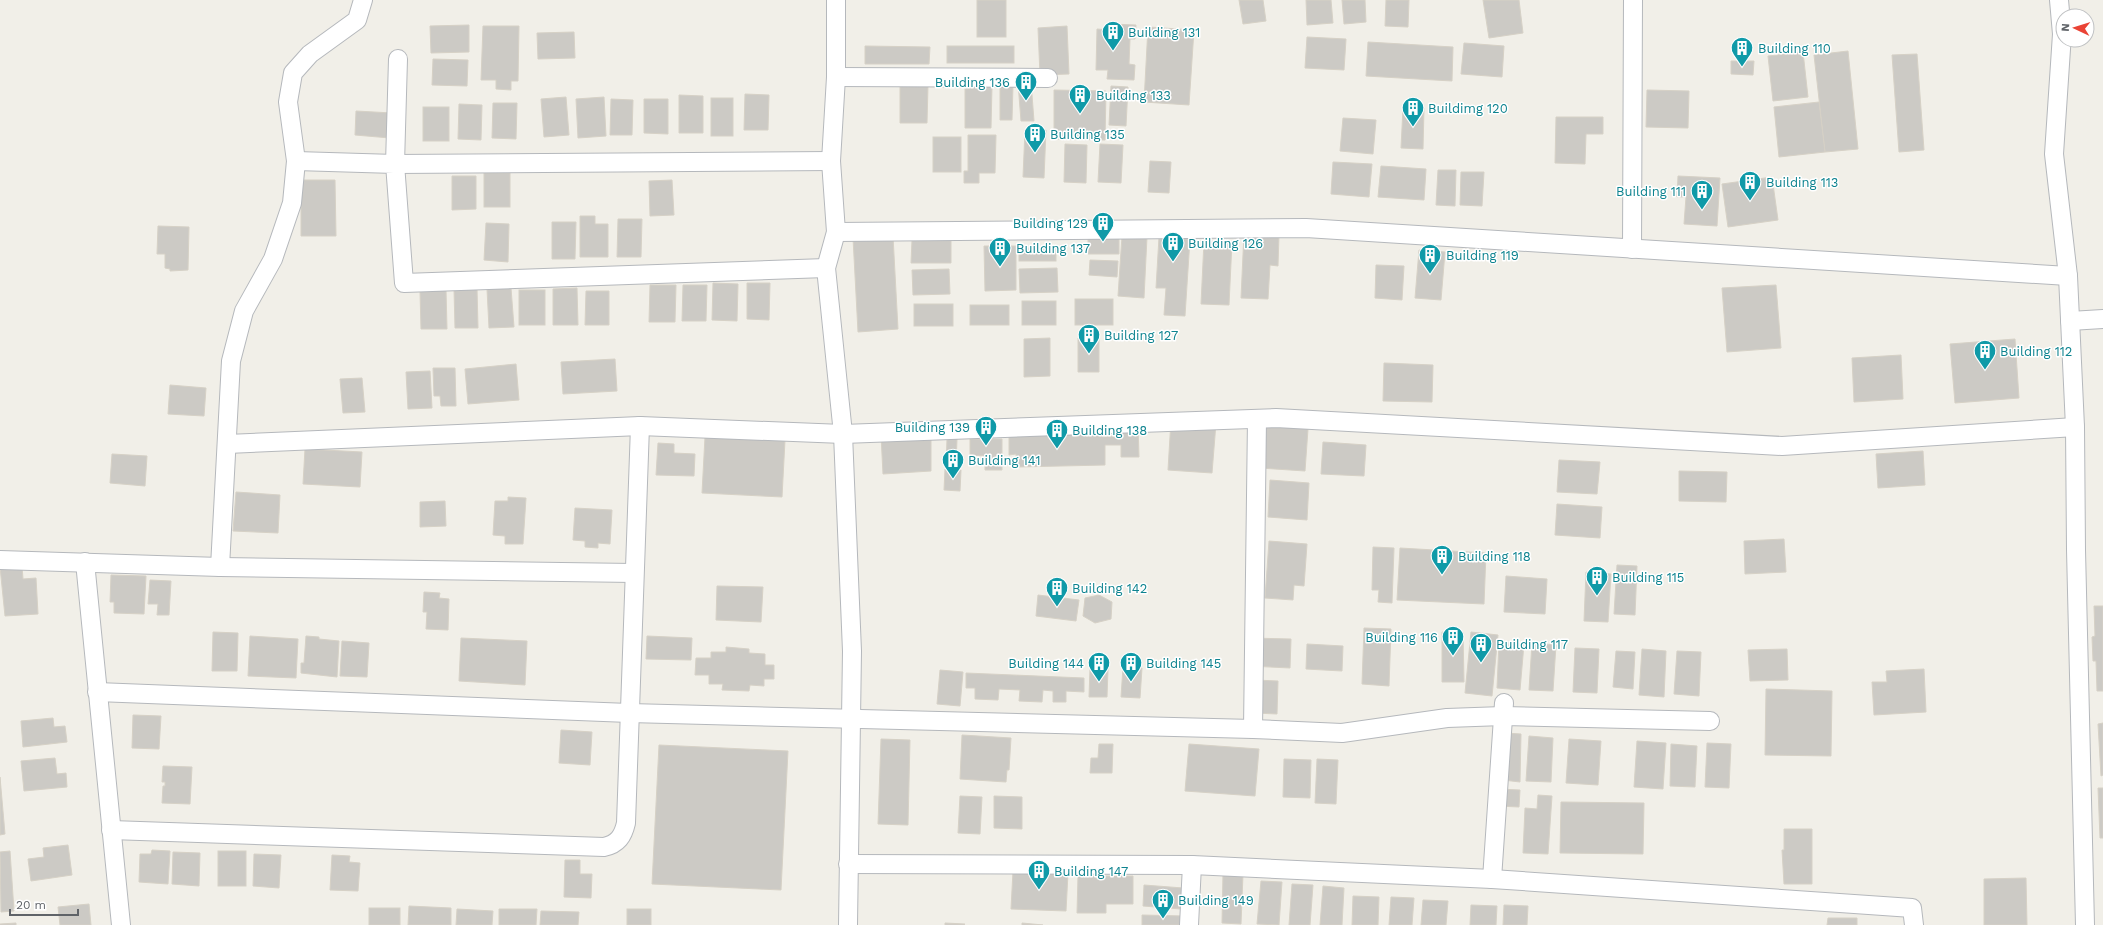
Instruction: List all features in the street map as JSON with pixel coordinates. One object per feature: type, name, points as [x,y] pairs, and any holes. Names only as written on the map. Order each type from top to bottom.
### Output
[{"type":"street","points":[[220,567],[231,361],[244,311],[272,259],[289,210],[296,161],[288,102],[293,73],[310,54],[357,20],[363,0]]},
{"type":"street","points":[[836,0],[836,77],[830,162],[836,232],[826,268],[843,434],[852,650],[848,925]]},
{"type":"street","points":[[1632,249],[1633,0]]},
{"type":"street","points":[[2059,0],[2062,34],[2054,154],[2068,276],[2075,427],[2076,550],[2085,925]]},
{"type":"street","points":[[398,58],[395,164],[404,283],[826,268]]},
{"type":"street","points":[[836,77],[1048,78]]},
{"type":"street","points":[[296,161],[395,164],[830,162]]},
{"type":"street","points":[[836,232],[1306,228],[2068,276]]},
{"type":"street","points":[[2070,321],[2103,319]]},
{"type":"street","points":[[227,444],[640,426],[843,434],[1276,418],[1782,446],[2075,427]]},
{"type":"street","points":[[1253,729],[1258,419]]},
{"type":"street","points":[[111,830],[604,847],[612,845],[619,840],[624,833],[626,823],[640,426]]},
{"type":"street","points":[[0,560],[220,567],[634,573]]},
{"type":"street","points":[[85,562],[121,925]]},
{"type":"street","points":[[97,692],[629,713],[851,720],[1253,729],[1342,733],[1503,709],[1710,721]]},
{"type":"street","points":[[1492,878],[1503,709]]},
{"type":"street","points":[[848,864],[1192,865],[1492,878],[1912,908],[1914,925]]},
{"type":"street","points":[[1190,925],[1192,865]]},
{"type":"building","points":[[977,0],[1006,0],[1006,37],[977,37]]},
{"type":"building","points":[[1239,0],[1263,0],[1266,21],[1243,24]]},
{"type":"building","points":[[1306,0],[1331,0],[1333,23],[1307,25]]},
{"type":"building","points":[[1342,0],[1365,0],[1366,22],[1344,24]]},
{"type":"building","points":[[1386,0],[1409,0],[1408,27],[1385,26]]},
{"type":"building","points":[[1483,0],[1519,0],[1523,33],[1489,38]]},
{"type":"building","name":"Building 131","points":[[1110,24],[1136,25],[1135,39],[1130,39],[1129,64],[1135,65],[1134,80],[1107,79],[1108,70],[1096,70],[1097,29],[1110,30]]},
{"type":"building","points":[[469,25],[469,52],[431,53],[430,26]]},
{"type":"building","points":[[483,26],[519,26],[518,81],[511,81],[511,90],[496,89],[496,80],[481,80]]},
{"type":"building","points":[[1067,26],[1069,74],[1040,75],[1038,28]]},
{"type":"building","points":[[1148,27],[1194,30],[1189,105],[1144,102]]},
{"type":"building","points":[[574,32],[575,58],[538,59],[537,33]]},
{"type":"building","points":[[1307,37],[1346,39],[1344,70],[1305,68]]},
{"type":"building","points":[[1368,42],[1453,47],[1452,81],[1366,76]]},
{"type":"building","points":[[1464,43],[1504,46],[1502,77],[1461,74]]},
{"type":"building","points":[[865,46],[930,47],[929,64],[865,64]]},
{"type":"building","points":[[947,46],[1014,46],[1014,63],[947,63]]},
{"type":"building","points":[[1848,51],[1858,149],[1825,152],[1814,55]]},
{"type":"building","points":[[1803,52],[1808,97],[1773,101],[1768,56]]},
{"type":"building","points":[[1917,54],[1924,150],[1899,152],[1892,55]]},
{"type":"building","points":[[433,59],[468,60],[467,86],[432,85]]},
{"type":"building","name":"Building 110","points":[[1731,61],[1754,61],[1753,75],[1731,74]]},
{"type":"building","name":"Building 136","points":[[1031,82],[1034,121],[1021,121],[1018,83]]},
{"type":"building","points":[[900,85],[928,85],[927,123],[900,123]]},
{"type":"building","points":[[1000,85],[1013,85],[1012,120],[1000,120]]},
{"type":"building","points":[[965,86],[992,86],[991,128],[965,128]]},
{"type":"building","points":[[1111,86],[1128,87],[1126,126],[1109,125]]},
{"type":"building","name":"Building 133","points":[[1054,90],[1106,91],[1105,140],[1054,139]]},
{"type":"building","points":[[1647,90],[1689,91],[1688,128],[1646,127]]},
{"type":"building","points":[[745,94],[769,95],[768,130],[744,130]]},
{"type":"building","points":[[679,95],[703,96],[703,133],[679,133]]},
{"type":"building","points":[[566,97],[569,135],[544,137],[541,99]]},
{"type":"building","points":[[604,97],[606,136],[578,138],[576,99]]},
{"type":"building","points":[[711,98],[733,98],[733,136],[711,136]]},
{"type":"building","points":[[611,99],[633,100],[632,135],[610,135]]},
{"type":"building","points":[[644,99],[668,99],[668,134],[644,133]]},
{"type":"building","points":[[1819,102],[1825,152],[1779,157],[1774,107]]},
{"type":"building","points":[[493,103],[517,103],[516,139],[492,138]]},
{"type":"building","points":[[459,104],[482,105],[481,140],[458,139]]},
{"type":"building","points":[[423,107],[449,107],[449,141],[423,141]]},
{"type":"building","name":"Buildimg 120","points":[[1403,108],[1424,108],[1423,149],[1401,148]]},
{"type":"building","points":[[356,111],[392,113],[390,138],[355,135]]},
{"type":"building","points":[[1556,117],[1603,117],[1603,134],[1586,134],[1585,164],[1555,163]]},
{"type":"building","points":[[1343,118],[1376,120],[1373,154],[1340,151]]},
{"type":"building","name":"Building 135","points":[[1025,130],[1046,130],[1044,178],[1023,177]]},
{"type":"building","points":[[968,135],[996,135],[995,173],[979,173],[979,183],[964,183],[964,171],[968,171]]},
{"type":"building","points":[[933,137],[961,137],[961,172],[933,172]]},
{"type":"building","points":[[1065,144],[1087,145],[1086,183],[1064,182]]},
{"type":"building","points":[[1100,144],[1123,145],[1121,183],[1098,182]]},
{"type":"building","points":[[1150,161],[1171,162],[1169,193],[1148,192]]},
{"type":"building","points":[[1333,162],[1372,164],[1369,197],[1331,194]]},
{"type":"building","points":[[1381,166],[1426,169],[1424,200],[1378,197]]},
{"type":"building","points":[[1438,170],[1456,170],[1455,206],[1436,205]]},
{"type":"building","points":[[1461,172],[1484,172],[1482,206],[1460,205]]},
{"type":"building","points":[[484,173],[510,173],[510,207],[484,207]]},
{"type":"building","points":[[452,176],[476,176],[476,209],[452,210]]},
{"type":"building","name":"Building 111","points":[[1678,176],[1720,178],[1717,226],[1684,224],[1686,197],[1677,197]]},
{"type":"building","name":"Building 113","points":[[1772,177],[1778,220],[1728,227],[1722,184]]},
{"type":"building","points":[[297,180],[335,180],[336,236],[301,236],[301,203],[297,203]]},
{"type":"building","points":[[672,180],[674,215],[650,216],[649,181]]},
{"type":"building","points":[[580,216],[595,216],[595,224],[608,224],[608,257],[580,257]]},
{"type":"building","points":[[618,219],[642,219],[641,257],[617,257]]},
{"type":"building","points":[[552,222],[576,222],[575,259],[552,259]]},
{"type":"building","points":[[486,223],[509,224],[508,262],[484,260]]},
{"type":"building","points":[[158,226],[189,227],[188,270],[170,271],[170,269],[165,268],[165,254],[157,254]]},
{"type":"building","name":"Building 129","points":[[1088,231],[1119,232],[1119,254],[1088,254]]},
{"type":"building","points":[[1244,233],[1279,235],[1278,266],[1270,265],[1268,299],[1241,298]]},
{"type":"building","points":[[893,236],[898,329],[858,332],[853,238]]},
{"type":"building","points":[[1122,236],[1147,237],[1144,298],[1118,296]]},
{"type":"building","name":"Building 126","points":[[1159,237],[1190,239],[1185,316],[1164,315],[1166,288],[1156,288]]},
{"type":"building","points":[[912,240],[951,240],[951,263],[911,263]]},
{"type":"building","points":[[1204,241],[1232,242],[1229,305],[1201,304]]},
{"type":"building","name":"Building 137","points":[[984,246],[1016,246],[1016,290],[985,291]]},
{"type":"building","points":[[1019,248],[1056,248],[1056,261],[1019,261]]},
{"type":"building","name":"Building 119","points":[[1419,250],[1445,252],[1441,300],[1415,298]]},
{"type":"building","points":[[1090,260],[1118,261],[1117,277],[1089,275]]},
{"type":"building","points":[[1376,265],[1404,266],[1402,300],[1375,298]]},
{"type":"building","points":[[1057,268],[1058,292],[1020,293],[1019,269]]},
{"type":"building","points":[[949,269],[950,294],[913,295],[912,270]]},
{"type":"building","points":[[713,283],[738,284],[737,321],[712,320]]},
{"type":"building","points":[[747,283],[770,283],[769,320],[747,319]]},
{"type":"building","points":[[650,285],[676,285],[675,322],[649,322]]},
{"type":"building","points":[[683,285],[707,285],[706,321],[682,321]]},
{"type":"building","points":[[1776,285],[1781,348],[1727,352],[1722,288]]},
{"type":"building","points":[[477,288],[478,328],[455,328],[454,289]]},
{"type":"building","points":[[511,288],[514,327],[489,328],[487,289]]},
{"type":"building","points":[[577,288],[578,325],[553,325],[553,289]]},
{"type":"building","points":[[446,290],[447,329],[421,329],[420,291]]},
{"type":"building","points":[[519,290],[545,290],[545,325],[519,325]]},
{"type":"building","points":[[586,291],[609,291],[609,325],[585,325]]},
{"type":"building","points":[[1075,299],[1113,299],[1113,325],[1075,325]]},
{"type":"building","points":[[1022,301],[1056,301],[1056,325],[1022,325]]},
{"type":"building","points":[[914,304],[953,304],[953,326],[914,326]]},
{"type":"building","points":[[970,305],[1009,305],[1009,325],[970,325]]},
{"type":"building","points":[[1050,338],[1050,376],[1024,377],[1024,339]]},
{"type":"building","name":"Building 127","points":[[1078,338],[1099,339],[1099,372],[1078,372]]},
{"type":"building","name":"Building 112","points":[[2015,339],[2019,398],[1955,403],[1950,344]]},
{"type":"building","points":[[1901,355],[1903,399],[1854,402],[1852,358]]},
{"type":"building","points":[[615,359],[617,391],[563,394],[561,362]]},
{"type":"building","points":[[1384,363],[1433,365],[1432,402],[1383,401]]},
{"type":"building","points":[[516,364],[519,400],[468,404],[465,369]]},
{"type":"building","points":[[433,368],[455,368],[456,406],[441,406],[440,396],[434,396]]},
{"type":"building","points":[[430,371],[432,408],[408,409],[406,372]]},
{"type":"building","points":[[362,378],[365,412],[343,413],[340,379]]},
{"type":"building","points":[[170,385],[206,388],[204,416],[168,414]]},
{"type":"building","points":[[1171,420],[1216,423],[1212,473],[1168,470]]},
{"type":"building","name":"Building 138","points":[[1138,425],[1139,457],[1121,457],[1121,445],[1105,445],[1105,465],[1017,467],[1016,454],[1009,455],[1009,434],[1103,431],[1103,437],[1115,436],[1115,431]]},
{"type":"building","points":[[1263,425],[1308,429],[1305,471],[1260,468]]},
{"type":"building","points":[[931,432],[931,471],[883,474],[881,435]]},
{"type":"building","points":[[705,437],[785,440],[782,497],[702,493]]},
{"type":"building","points":[[947,439],[957,439],[956,466],[946,466]]},
{"type":"building","name":"Building 139","points":[[970,439],[1002,439],[1002,470],[985,470],[985,456],[970,455]]},
{"type":"building","points":[[1323,442],[1366,445],[1364,476],[1321,474]]},
{"type":"building","points":[[658,443],[674,444],[674,453],[695,454],[694,476],[656,475]]},
{"type":"building","points":[[305,449],[362,452],[360,487],[303,484]]},
{"type":"building","points":[[1923,451],[1925,485],[1878,488],[1876,454]]},
{"type":"building","points":[[112,454],[147,456],[145,486],[110,483]]},
{"type":"building","points":[[1559,460],[1600,462],[1597,494],[1557,492]]},
{"type":"building","name":"Building 141","points":[[945,469],[961,470],[960,491],[944,490]]},
{"type":"building","points":[[1679,471],[1727,472],[1726,502],[1679,501]]},
{"type":"building","points":[[1270,480],[1309,483],[1307,520],[1268,517]]},
{"type":"building","points":[[236,492],[280,495],[278,533],[233,531]]},
{"type":"building","points":[[508,497],[526,498],[523,544],[505,544],[505,536],[493,535],[495,501],[508,501]]},
{"type":"building","points":[[445,501],[446,526],[420,527],[420,502]]},
{"type":"building","points":[[1557,504],[1602,507],[1600,538],[1555,535]]},
{"type":"building","points":[[575,508],[612,510],[610,544],[598,543],[598,548],[585,547],[585,541],[573,540]]},
{"type":"building","points":[[1784,539],[1786,572],[1745,574],[1744,541]]},
{"type":"building","points":[[1269,541],[1307,544],[1304,586],[1294,585],[1293,600],[1265,598]]},
{"type":"building","points":[[1373,547],[1394,548],[1392,603],[1378,602],[1379,590],[1372,590]]},
{"type":"building","name":"Building 118","points":[[1400,548],[1486,553],[1484,604],[1397,600]]},
{"type":"building","points":[[1617,565],[1637,566],[1635,615],[1614,614]]},
{"type":"building","points":[[22,566],[23,579],[36,578],[38,614],[5,616],[0,567]]},
{"type":"building","name":"Building 115","points":[[1586,572],[1611,574],[1608,622],[1584,621]]},
{"type":"building","points":[[111,575],[146,576],[144,614],[114,613],[114,602],[110,602]]},
{"type":"building","points":[[1506,576],[1547,579],[1545,614],[1504,612]]},
{"type":"building","points":[[150,580],[171,581],[169,615],[157,615],[158,604],[148,604]]},
{"type":"building","points":[[717,586],[763,587],[761,622],[716,620]]},
{"type":"building","points":[[424,592],[440,593],[439,598],[449,599],[448,630],[426,629],[427,612],[423,612]]},
{"type":"building","name":"Building 142","points":[[1038,595],[1079,600],[1076,621],[1036,616]]},
{"type":"building","points":[[1099,595],[1112,602],[1111,619],[1095,623],[1083,616],[1085,598]]},
{"type":"building","points":[[2094,606],[2103,606],[2103,691],[2097,691],[2096,661],[2093,661],[2092,637],[2095,636]]},
{"type":"building","points":[[1364,628],[1391,629],[1389,686],[1362,684]]},
{"type":"building","points":[[213,632],[238,633],[237,671],[212,671]]},
{"type":"building","name":"Building 116","points":[[1442,632],[1463,632],[1464,682],[1442,682]]},
{"type":"building","name":"Building 117","points":[[1471,632],[1498,635],[1492,696],[1465,693]]},
{"type":"building","points":[[250,636],[298,639],[296,678],[248,676]]},
{"type":"building","points":[[306,636],[339,641],[337,677],[301,673],[301,663],[304,663]]},
{"type":"building","points":[[647,636],[692,638],[691,660],[646,659]]},
{"type":"building","points":[[461,638],[527,641],[525,685],[459,681]]},
{"type":"building","points":[[1250,638],[1291,639],[1290,668],[1249,666]]},
{"type":"building","points":[[342,641],[369,643],[367,677],[340,676]]},
{"type":"building","points":[[1499,642],[1524,644],[1520,690],[1497,688]]},
{"type":"building","points":[[1532,643],[1556,645],[1553,691],[1529,690]]},
{"type":"building","points":[[1307,644],[1343,646],[1342,671],[1306,669]]},
{"type":"building","points":[[726,647],[749,649],[749,653],[765,654],[765,665],[774,665],[774,679],[764,679],[764,686],[750,685],[749,691],[722,690],[723,684],[709,684],[709,675],[695,675],[696,658],[711,658],[711,652],[726,652]]},
{"type":"building","points":[[1575,648],[1599,649],[1597,693],[1573,692]]},
{"type":"building","points":[[1642,649],[1666,651],[1664,697],[1639,695]]},
{"type":"building","points":[[1787,649],[1788,680],[1750,681],[1748,650]]},
{"type":"building","points":[[1616,651],[1635,652],[1633,689],[1613,687]]},
{"type":"building","points":[[1677,651],[1701,652],[1699,696],[1674,694]]},
{"type":"building","name":"Building 145","points":[[1123,667],[1142,668],[1140,698],[1121,697]]},
{"type":"building","name":"Building 144","points":[[1090,668],[1108,669],[1107,697],[1089,697]]},
{"type":"building","points":[[1924,669],[1926,712],[1874,715],[1872,682],[1887,682],[1886,671]]},
{"type":"building","points":[[940,670],[963,672],[960,706],[937,704]]},
{"type":"building","points":[[966,673],[1084,678],[1084,692],[1066,691],[1066,702],[1053,702],[1053,691],[1043,690],[1042,702],[1019,701],[1020,690],[999,689],[998,700],[975,699],[975,688],[966,688]]},
{"type":"building","points":[[1255,680],[1278,681],[1277,714],[1254,713]]},
{"type":"building","points":[[1766,689],[1832,691],[1831,756],[1765,755]]},
{"type":"building","points":[[133,715],[161,716],[159,749],[132,748]]},
{"type":"building","points":[[53,718],[54,727],[65,726],[67,742],[23,747],[21,721]]},
{"type":"building","points":[[2103,723],[2103,775],[2101,776],[2098,724]]},
{"type":"building","points":[[561,730],[592,732],[590,765],[559,763]]},
{"type":"building","points":[[1506,733],[1521,734],[1520,782],[1503,780]]},
{"type":"building","points":[[962,735],[1011,738],[1009,770],[1007,770],[1006,782],[960,779]]},
{"type":"building","points":[[1529,736],[1553,738],[1551,782],[1526,781]]},
{"type":"building","points":[[881,739],[910,740],[908,825],[878,824]]},
{"type":"building","points":[[1569,739],[1601,741],[1598,785],[1566,783]]},
{"type":"building","points":[[1637,741],[1666,743],[1663,789],[1634,787]]},
{"type":"building","points":[[1707,743],[1731,744],[1729,788],[1705,787]]},
{"type":"building","points":[[1099,744],[1113,744],[1112,773],[1090,773],[1091,758],[1098,758]]},
{"type":"building","points":[[1189,744],[1259,749],[1255,796],[1185,791]]},
{"type":"building","points":[[1671,744],[1697,746],[1695,787],[1670,786]]},
{"type":"building","points":[[659,745],[788,751],[781,890],[652,884]]},
{"type":"building","points":[[55,758],[57,774],[66,773],[67,787],[24,791],[21,761]]},
{"type":"building","points":[[1284,759],[1311,760],[1310,798],[1283,797]]},
{"type":"building","points":[[1317,759],[1338,760],[1336,804],[1315,803]]},
{"type":"building","points":[[163,766],[192,767],[190,804],[162,803],[163,786],[165,786],[165,782],[162,782]]},
{"type":"building","points":[[0,777],[5,834],[0,835]]},
{"type":"building","points":[[2098,788],[2103,788],[2103,838],[2100,838]]},
{"type":"building","points":[[1499,789],[1520,790],[1519,807],[1498,806]]},
{"type":"building","points":[[1538,795],[1552,796],[1548,854],[1523,853],[1525,808],[1537,809]]},
{"type":"building","points":[[960,796],[982,797],[980,834],[958,833]]},
{"type":"building","points":[[994,796],[1022,797],[1022,829],[994,828]]},
{"type":"building","points":[[1561,802],[1644,803],[1643,854],[1560,853]]},
{"type":"building","points":[[1784,829],[1812,829],[1812,884],[1784,884],[1782,850],[1784,850]]},
{"type":"building","points":[[68,845],[72,875],[31,881],[28,859],[44,857],[43,848]]},
{"type":"building","points":[[152,850],[170,851],[168,884],[139,882],[140,854],[151,854]]},
{"type":"building","points":[[10,851],[14,911],[1,912],[0,852]]},
{"type":"building","points":[[218,851],[246,851],[246,886],[218,886]]},
{"type":"building","points":[[173,852],[200,853],[199,886],[172,884]]},
{"type":"building","points":[[254,854],[281,855],[279,888],[253,886]]},
{"type":"building","points":[[332,855],[350,856],[349,862],[360,863],[358,891],[330,890]]},
{"type":"building","points":[[565,860],[580,860],[580,874],[592,874],[591,898],[564,897]]},
{"type":"building","name":"Building 147","points":[[1013,871],[1068,873],[1066,911],[1011,909]]},
{"type":"building","points":[[1223,873],[1243,874],[1241,924],[1222,923]]},
{"type":"building","points":[[1078,876],[1133,876],[1133,904],[1106,904],[1106,913],[1077,913]]},
{"type":"building","points":[[2026,878],[2027,925],[1984,925],[1984,879]]},
{"type":"building","points":[[1261,881],[1282,882],[1279,925],[1257,924]]},
{"type":"building","points":[[1292,884],[1313,885],[1310,925],[1289,925]]},
{"type":"building","points":[[1144,885],[1183,888],[1181,909],[1143,906]]},
{"type":"building","points":[[1323,886],[1344,888],[1342,925],[1320,925]]},
{"type":"building","points":[[1353,896],[1379,897],[1378,925],[1352,925]]},
{"type":"building","points":[[1391,897],[1414,898],[1412,925],[1389,925]]},
{"type":"building","points":[[1423,900],[1448,901],[1446,925],[1421,925]]},
{"type":"building","points":[[89,904],[91,925],[60,925],[58,907]]},
{"type":"building","points":[[1471,905],[1497,906],[1496,925],[1470,925]]},
{"type":"building","points":[[1504,905],[1528,906],[1527,925],[1503,925]]},
{"type":"building","points":[[409,906],[451,908],[451,925],[408,925]]},
{"type":"building","points":[[369,908],[400,908],[400,925],[369,925]]},
{"type":"building","points":[[457,909],[493,911],[492,925],[456,925]]},
{"type":"building","points":[[499,909],[537,909],[536,925],[499,925]]},
{"type":"building","points":[[627,909],[651,909],[651,925],[627,925]]},
{"type":"building","points":[[541,911],[579,912],[578,925],[540,925]]},
{"type":"building","name":"Building 149","points":[[1142,915],[1184,916],[1183,925],[1142,925]]},
{"type":"building","points":[[1828,918],[1857,918],[1857,925],[1827,925]]},
{"type":"building","points":[[16,923],[16,925],[0,925],[0,924]]},
{"type":"building","points":[[945,923],[965,924],[945,925]]},
{"type":"building","points":[[1022,923],[1043,925],[1022,925]]},
{"type":"place","name":"Building 131","points":[[1113,52]]},
{"type":"place","name":"Building 110","points":[[1742,68]]},
{"type":"place","name":"Building 136","points":[[1026,102]]},
{"type":"place","name":"Building 133","points":[[1080,114]]},
{"type":"place","name":"Buildimg 120","points":[[1413,128]]},
{"type":"place","name":"Building 135","points":[[1035,154]]},
{"type":"place","name":"Building 113","points":[[1750,202]]},
{"type":"place","name":"Building 111","points":[[1702,210]]},
{"type":"place","name":"Building 129","points":[[1103,242]]},
{"type":"place","name":"Building 126","points":[[1173,262]]},
{"type":"place","name":"Building 137","points":[[1000,268]]},
{"type":"place","name":"Building 119","points":[[1430,274]]},
{"type":"place","name":"Building 127","points":[[1089,354]]},
{"type":"place","name":"Building 112","points":[[1985,370]]},
{"type":"place","name":"Building 139","points":[[986,446]]},
{"type":"place","name":"Building 138","points":[[1057,450]]},
{"type":"place","name":"Building 141","points":[[953,480]]},
{"type":"place","name":"Building 118","points":[[1442,576]]},
{"type":"place","name":"Building 115","points":[[1597,596]]},
{"type":"place","name":"Building 142","points":[[1057,608]]},
{"type":"place","name":"Building 116","points":[[1453,656]]},
{"type":"place","name":"Building 117","points":[[1481,664]]},
{"type":"place","name":"Building 144","points":[[1099,682]]},
{"type":"place","name":"Building 145","points":[[1131,682]]},
{"type":"place","name":"Building 147","points":[[1039,890]]},
{"type":"place","name":"Building 149","points":[[1163,920]]}]
